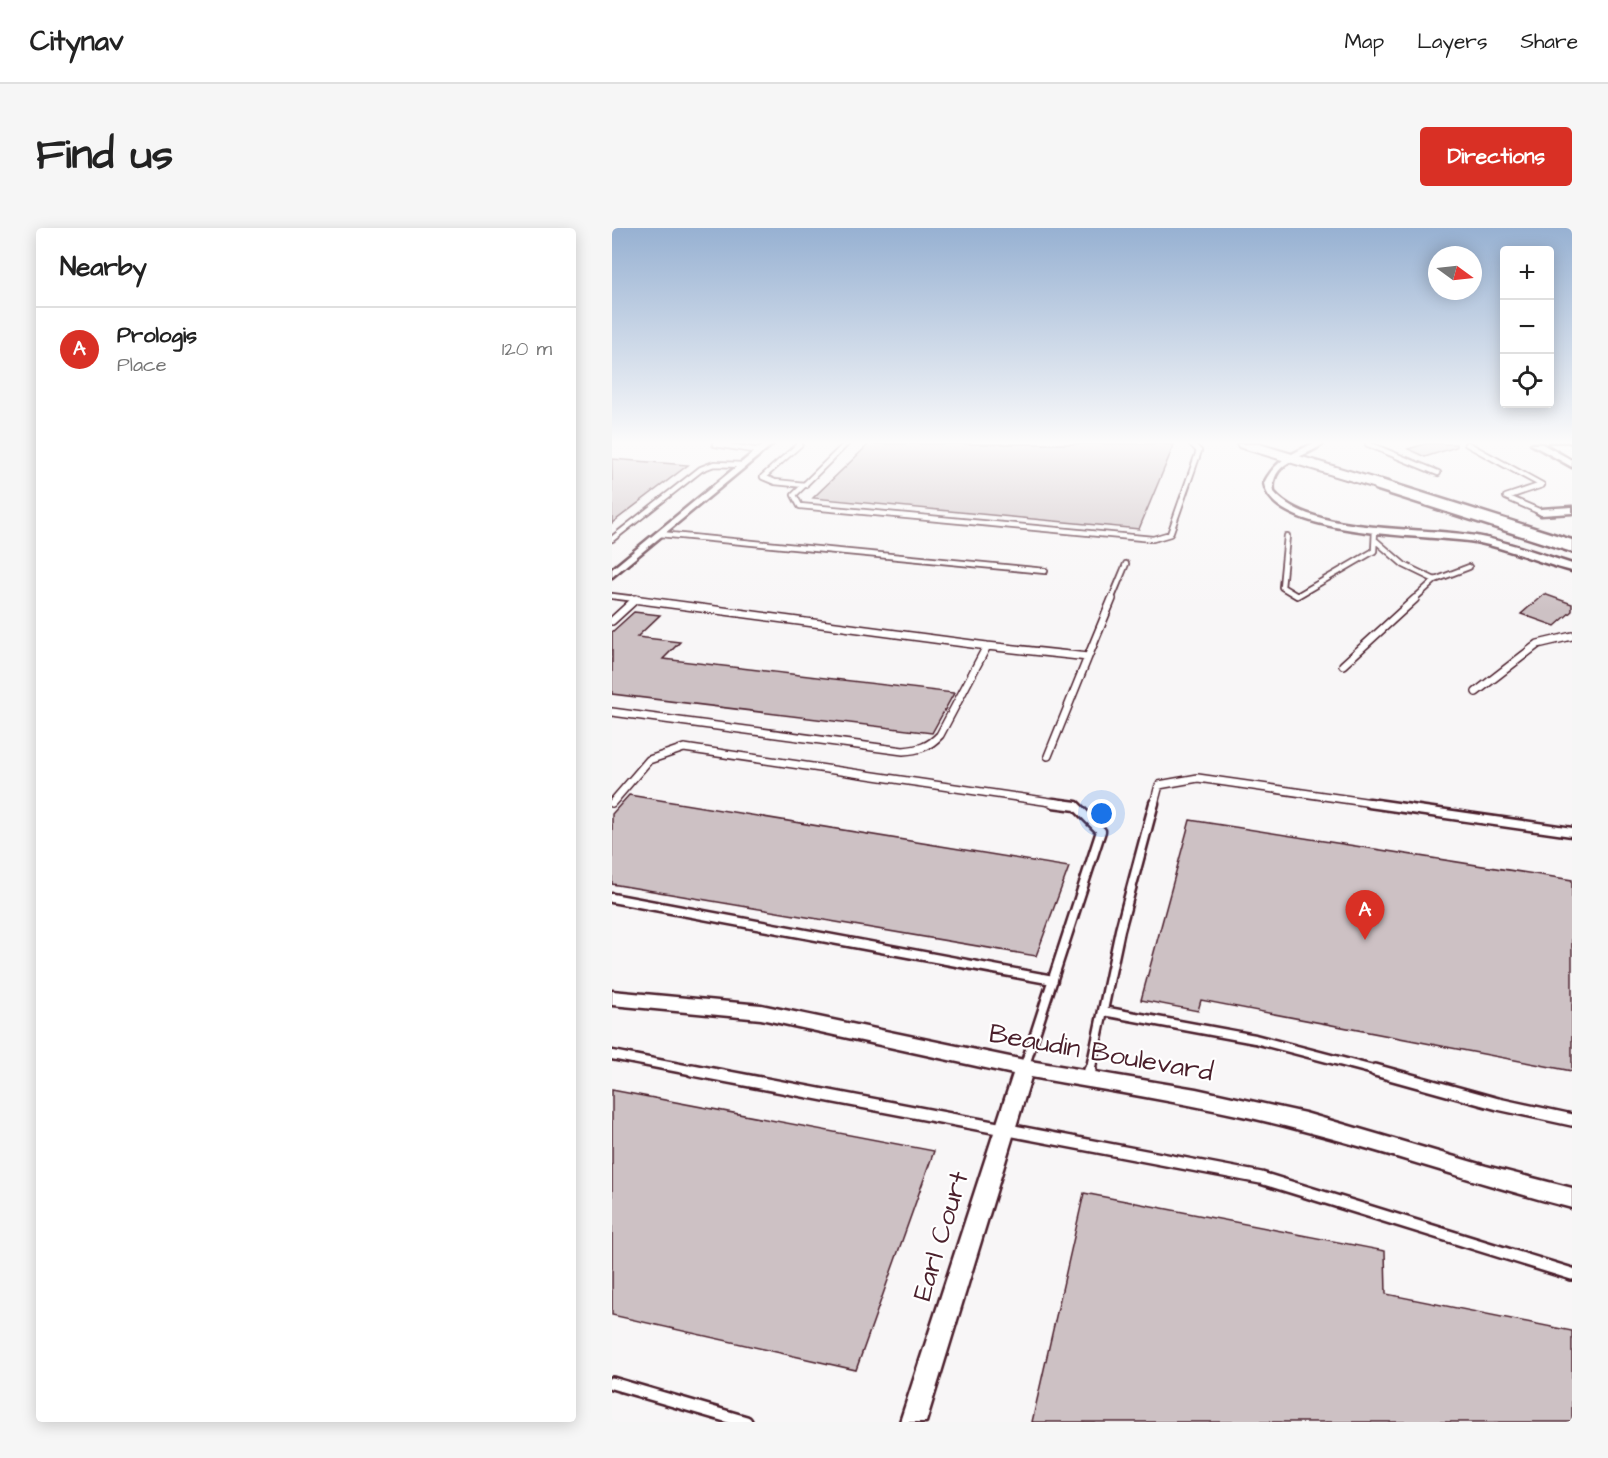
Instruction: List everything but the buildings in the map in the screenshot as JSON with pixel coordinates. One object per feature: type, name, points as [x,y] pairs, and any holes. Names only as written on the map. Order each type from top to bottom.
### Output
[{"type":"highway","points":[[1427,500],[1572,548]]},
{"type":"highway","points":[[1434,500],[1572,538]]},
{"type":"street","points":[[612,574],[702,500]]},
{"type":"street","points":[[1277,500],[1281,505],[1318,520],[1375,534],[1494,543],[1572,568]]},
{"type":"street","points":[[1541,512],[1572,510]]},
{"type":"street","name":"Beaudin Boulevard","points":[[612,998],[761,1012],[1024,1068],[1196,1097],[1305,1122],[1486,1176],[1572,1198]]},
{"type":"street","name":"Earl Court","points":[[913,1422],[1024,1068]]},
{"type":"lane","points":[[612,539],[662,500]]},
{"type":"lane","points":[[797,500],[800,506],[1153,539],[1170,534],[1182,500]]},
{"type":"lane","points":[[1512,500],[1541,512]]},
{"type":"lane","points":[[660,534],[1045,571]]},
{"type":"lane","points":[[1287,536],[1282,587],[1297,596],[1374,551],[1375,534]]},
{"type":"lane","points":[[1375,534],[1391,554],[1403,564],[1435,580]]},
{"type":"lane","points":[[1048,756],[1126,564]]},
{"type":"lane","points":[[1343,665],[1435,580],[1469,567]]},
{"type":"lane","points":[[612,596],[987,646],[1088,657]]},
{"type":"lane","points":[[612,621],[636,599]]},
{"type":"lane","points":[[1476,692],[1538,644],[1572,636]]},
{"type":"lane","points":[[612,712],[903,750],[919,750],[931,746],[940,735],[987,646]]},
{"type":"lane","points":[[612,803],[650,760],[684,748],[1076,807],[1101,831],[1024,1068]]},
{"type":"lane","points":[[1088,1079],[1120,930],[1159,785],[1198,778],[1572,832]]},
{"type":"lane","points":[[612,898],[1053,980]]},
{"type":"lane","points":[[1103,1011],[1142,1021],[1276,1044],[1524,1112],[1572,1120]]},
{"type":"lane","points":[[612,1054],[1004,1131],[1261,1178],[1572,1274]]},
{"type":"lane","points":[[612,1383],[746,1422]]},
{"type":"place","name":"Prologis","points":[[1365,940]]}]
